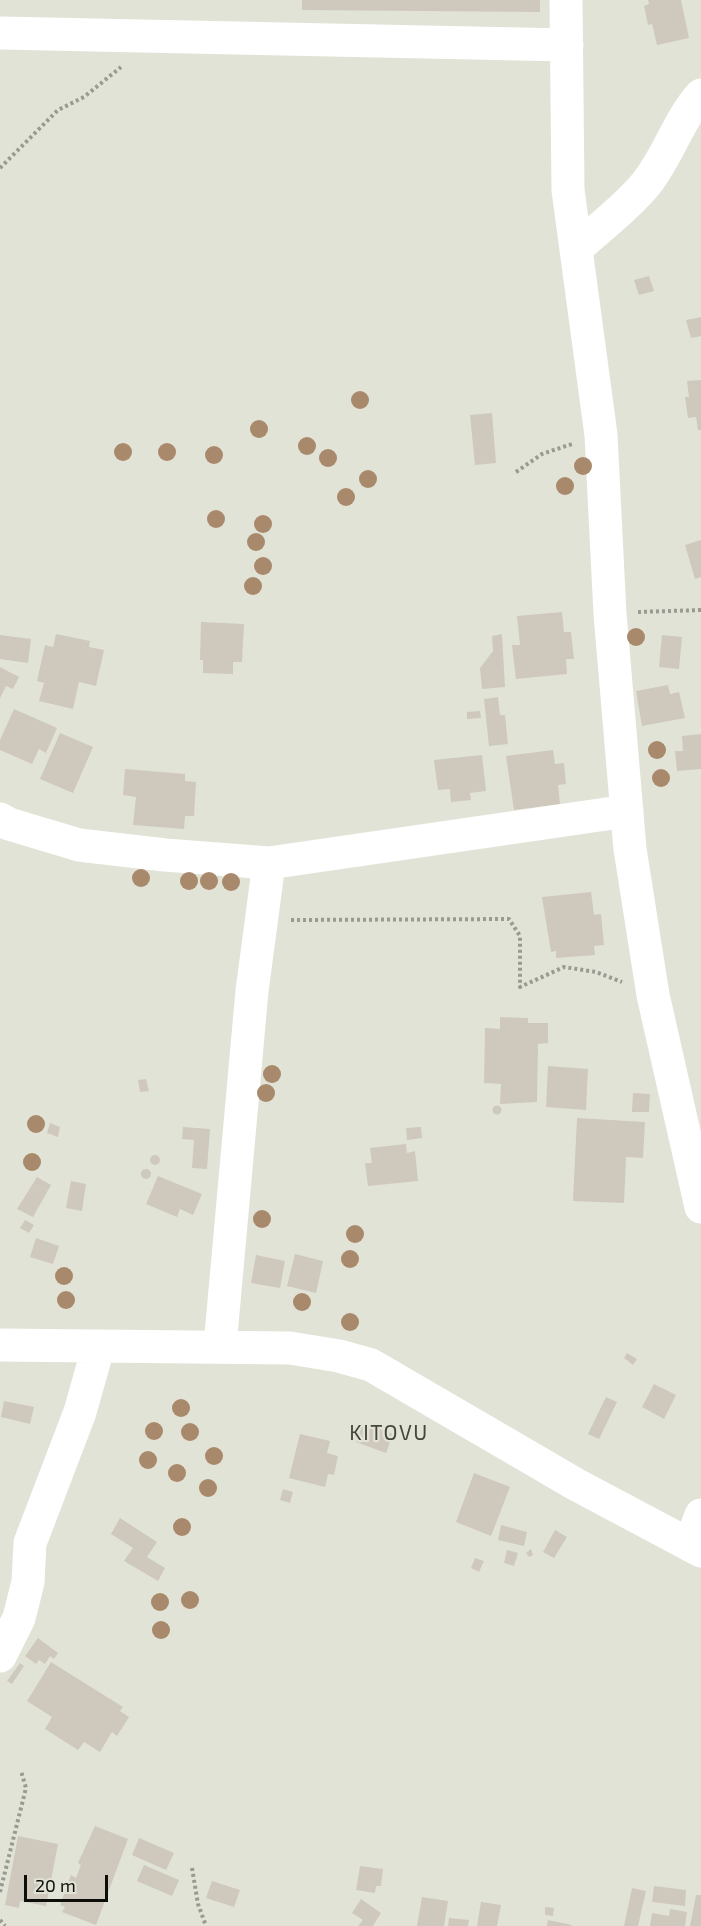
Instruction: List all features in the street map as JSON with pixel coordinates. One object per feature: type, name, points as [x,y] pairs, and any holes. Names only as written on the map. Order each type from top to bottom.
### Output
[{"type":"street","points":[[566,0],[568,190],[601,435],[610,614],[627,811],[640,923],[653,995],[701,1207]]},
{"type":"street","points":[[0,33],[567,45]]},
{"type":"street","points":[[577,248],[645,185],[666,154],[684,114],[701,95]]},
{"type":"street","points":[[0,819],[9,824],[79,845],[165,855],[269,863],[627,811]]},
{"type":"street","points":[[220,1346],[240,1111],[269,863]]},
{"type":"street","points":[[0,1345],[98,1348],[220,1346],[290,1348],[339,1356],[371,1365],[577,1485],[697,1537]]},
{"type":"street","points":[[0,1656],[19,1618],[28,1582],[30,1543],[80,1412],[98,1348]]},
{"type":"path","points":[[0,168],[58,110],[84,97],[161,36]]},
{"type":"path","points":[[516,472],[542,454],[601,435]]},
{"type":"path","points":[[610,614],[701,610]]},
{"type":"path","points":[[260,931],[289,920],[509,919],[520,936],[520,987],[564,967],[596,972],[653,995]]},
{"type":"path","points":[[0,1892],[26,1788],[21,1771]]},
{"type":"path","points":[[192,1868],[198,1904],[206,1926]]},
{"type":"path","points":[[0,1920],[4,1926]]},
{"type":"building","points":[[302,0],[540,0],[540,12],[302,10]]},
{"type":"building","points":[[648,0],[681,0],[689,38],[657,45],[652,24],[648,25],[644,6],[649,4]]},
{"type":"building","points":[[649,276],[654,291],[639,295],[634,280]]},
{"type":"building","points":[[701,317],[701,336],[691,338],[686,320]]},
{"type":"building","points":[[701,380],[701,430],[698,430],[696,417],[688,418],[685,397],[689,397],[687,381]]},
{"type":"building","points":[[492,413],[496,463],[475,465],[470,415]]},
{"type":"building","points":[[701,540],[701,577],[695,579],[685,545]]},
{"type":"building","points":[[562,612],[564,632],[571,632],[574,659],[566,659],[567,674],[516,679],[512,645],[520,645],[517,616]]},
{"type":"building","points":[[201,622],[244,624],[242,662],[233,662],[233,674],[203,673],[203,660],[200,660]]},
{"type":"building","points":[[56,634],[90,641],[89,647],[104,650],[96,686],[79,682],[73,709],[39,701],[44,683],[37,681],[45,645],[53,647]]},
{"type":"building","points":[[502,634],[505,687],[482,689],[480,668],[493,651],[492,636]]},
{"type":"building","points":[[0,635],[31,639],[28,663],[0,659]]},
{"type":"building","points":[[662,635],[682,637],[679,669],[659,667]]},
{"type":"building","points":[[0,667],[19,677],[13,689],[6,686],[0,698]]},
{"type":"building","points":[[668,685],[670,694],[679,692],[685,718],[642,726],[636,691]]},
{"type":"building","points":[[498,697],[500,715],[505,715],[508,744],[489,746],[484,699]]},
{"type":"building","points":[[14,709],[57,728],[46,753],[39,749],[32,764],[0,750],[0,740]]},
{"type":"building","points":[[480,711],[481,718],[467,719],[467,712]]},
{"type":"building","points":[[60,733],[93,747],[73,793],[40,779]]},
{"type":"building","points":[[701,734],[701,769],[677,771],[675,751],[683,751],[682,736]]},
{"type":"building","points":[[553,750],[555,764],[564,763],[566,784],[558,785],[560,804],[514,810],[506,756]]},
{"type":"building","points":[[482,755],[486,791],[470,793],[471,800],[451,802],[450,789],[438,790],[434,760]]},
{"type":"building","points":[[125,769],[185,774],[185,781],[196,782],[194,816],[185,816],[184,829],[133,825],[136,797],[123,795]]},
{"type":"building","points":[[591,892],[594,915],[601,914],[604,945],[594,946],[595,955],[556,958],[556,951],[551,952],[542,897]]},
{"type":"building","points":[[500,1017],[528,1018],[528,1023],[548,1023],[548,1043],[538,1044],[537,1102],[500,1104],[501,1084],[484,1083],[485,1028],[500,1029]]},
{"type":"building","points":[[548,1066],[588,1069],[586,1110],[546,1107]]},
{"type":"building","points":[[146,1079],[149,1091],[140,1092],[138,1080]]},
{"type":"building","points":[[633,1093],[650,1094],[649,1112],[632,1112]]},
{"type":"building","points":[[497,1106],[501,1110],[497,1114],[493,1110]]},
{"type":"building","points":[[577,1118],[645,1122],[643,1158],[626,1157],[624,1203],[573,1201]]},
{"type":"building","points":[[50,1123],[60,1127],[58,1137],[47,1133]]},
{"type":"building","points":[[183,1127],[210,1129],[207,1169],[192,1168],[194,1140],[182,1139]]},
{"type":"building","points":[[421,1127],[422,1138],[407,1140],[406,1128]]},
{"type":"building","points":[[406,1144],[407,1153],[415,1151],[418,1181],[368,1186],[365,1163],[372,1163],[370,1148]]},
{"type":"building","points":[[155,1155],[159,1156],[159,1164],[155,1165],[151,1164],[150,1160],[151,1156]]},
{"type":"building","points":[[146,1169],[150,1170],[150,1178],[146,1179],[142,1178],[141,1174],[142,1170]]},
{"type":"building","points":[[158,1176],[202,1194],[193,1215],[180,1209],[177,1217],[146,1204]]},
{"type":"building","points":[[37,1177],[51,1185],[33,1217],[17,1209]]},
{"type":"building","points":[[71,1181],[86,1184],[82,1211],[66,1208]]},
{"type":"building","points":[[25,1220],[34,1225],[29,1233],[20,1228]]},
{"type":"building","points":[[36,1238],[59,1246],[53,1264],[30,1257]]},
{"type":"building","points":[[295,1254],[323,1261],[316,1293],[287,1286]]},
{"type":"building","points":[[256,1255],[285,1261],[280,1288],[251,1283]]},
{"type":"building","points":[[627,1353],[637,1359],[633,1365],[624,1358]]},
{"type":"building","points":[[654,1384],[676,1395],[664,1419],[642,1407]]},
{"type":"building","points":[[606,1397],[617,1402],[599,1439],[588,1434]]},
{"type":"building","points":[[4,1401],[34,1407],[30,1424],[1,1417]]},
{"type":"building","points":[[363,1423],[393,1434],[386,1453],[356,1442]]},
{"type":"building","points":[[300,1434],[330,1441],[327,1453],[338,1456],[334,1475],[328,1474],[325,1487],[289,1478]]},
{"type":"building","points":[[474,1473],[510,1487],[491,1536],[456,1522]]},
{"type":"building","points":[[283,1489],[293,1492],[290,1503],[280,1500]]},
{"type":"building","points":[[120,1518],[157,1542],[147,1557],[165,1568],[158,1581],[124,1561],[133,1548],[111,1534]]},
{"type":"building","points":[[501,1525],[527,1532],[524,1546],[498,1540]]},
{"type":"building","points":[[555,1530],[567,1537],[554,1558],[543,1552]]},
{"type":"building","points":[[531,1549],[533,1555],[529,1557],[526,1553]]},
{"type":"building","points":[[507,1550],[518,1553],[514,1566],[504,1563]]},
{"type":"building","points":[[475,1558],[484,1561],[479,1572],[471,1568]]},
{"type":"building","points":[[38,1638],[58,1653],[54,1659],[50,1656],[45,1664],[39,1660],[36,1664],[25,1656]]},
{"type":"building","points":[[51,1662],[123,1707],[120,1711],[129,1717],[117,1736],[112,1732],[100,1752],[84,1742],[78,1750],[45,1729],[52,1717],[27,1701]]},
{"type":"building","points":[[20,1663],[24,1666],[12,1684],[7,1681]]},
{"type":"building","points":[[95,1826],[128,1839],[96,1925],[62,1912],[65,1907],[60,1905],[71,1875],[76,1878],[81,1865],[78,1863]]},
{"type":"building","points":[[18,1836],[58,1844],[46,1906],[20,1901],[19,1908],[5,1905]]},
{"type":"building","points":[[139,1838],[174,1853],[166,1870],[132,1855]]},
{"type":"building","points":[[144,1865],[179,1880],[172,1896],[137,1881]]},
{"type":"building","points":[[360,1866],[383,1869],[381,1886],[376,1886],[375,1893],[356,1890]]},
{"type":"building","points":[[212,1881],[240,1890],[234,1907],[206,1898]]},
{"type":"building","points":[[654,1886],[686,1890],[685,1906],[652,1902]]},
{"type":"building","points":[[632,1888],[646,1891],[638,1926],[624,1926]]},
{"type":"building","points":[[696,1895],[701,1895],[701,1926],[690,1926]]},
{"type":"building","points":[[422,1897],[448,1901],[444,1926],[417,1926]]},
{"type":"building","points":[[361,1899],[381,1913],[373,1926],[358,1926],[363,1920],[352,1913]]},
{"type":"building","points":[[481,1902],[501,1905],[497,1926],[477,1926]]},
{"type":"building","points":[[545,1907],[554,1908],[553,1916],[545,1915]]},
{"type":"building","points":[[670,1909],[687,1912],[685,1926],[650,1926],[652,1913],[669,1916]]},
{"type":"building","points":[[449,1918],[469,1920],[468,1926],[448,1926]]},
{"type":"building","points":[[548,1920],[572,1925],[572,1926],[547,1926]]},
{"type":"district","name":"KITOVU","points":[[389,1433]]}]
